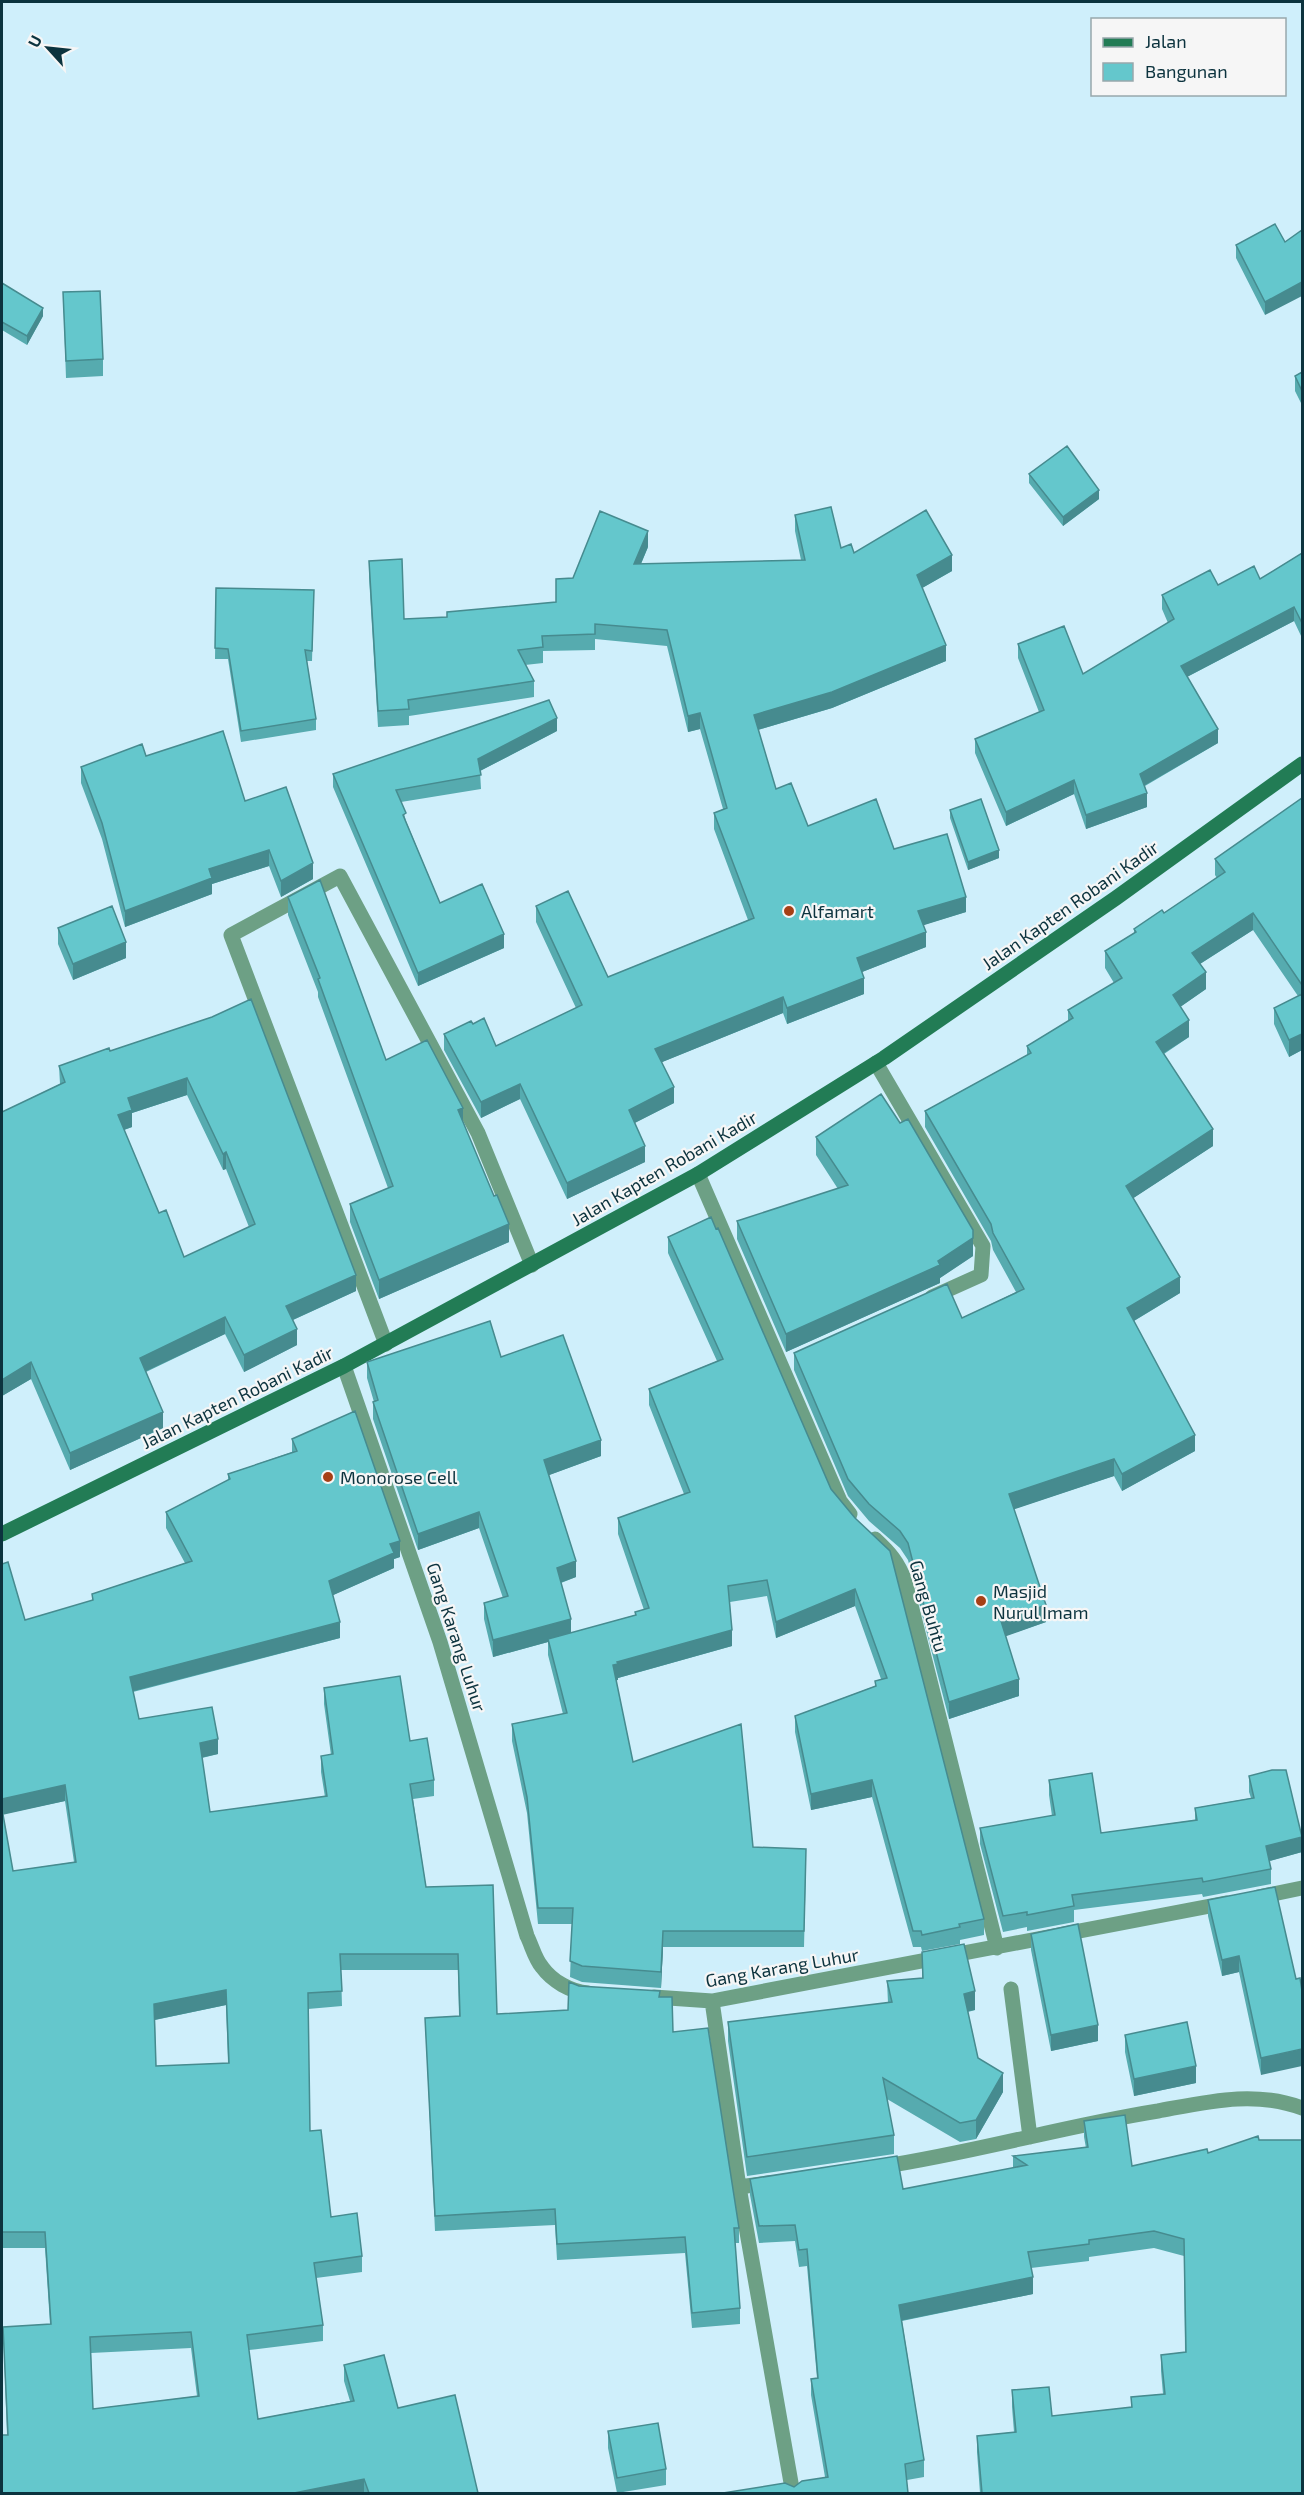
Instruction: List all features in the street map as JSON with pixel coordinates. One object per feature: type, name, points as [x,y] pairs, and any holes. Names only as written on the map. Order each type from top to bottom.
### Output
[{"type":"main road","name":"Jalan Kapten Robani Kadir","points":[[2,1534],[344,1366],[699,1174],[876,1064],[1116,898],[1302,764]]},
{"type":"street","points":[[386,1344],[231,935],[340,876],[478,1133],[532,1265]]},
{"type":"street","points":[[876,1064],[983,1246],[981,1275],[918,1304]]},
{"type":"street","name":"Gang Buhtu","points":[[699,1174],[787,1363],[840,1501],[862,1528],[899,1563],[997,1948]]},
{"type":"street","name":"Gang Karang Luhur","points":[[344,1366],[440,1642],[527,1936],[542,1968],[563,1985],[580,1992],[602,1994]]},
{"type":"street","name":"Gang Karang Luhur","points":[[635,1996],[712,2001],[1302,1888]]},
{"type":"street","points":[[1011,1989],[1030,2137]]},
{"type":"street","points":[[712,2001],[739,2187],[793,2493]]},
{"type":"street","points":[[866,2169],[1030,2137],[1107,2119],[1228,2099],[1263,2098],[1302,2108]]},
{"type":"street","points":[[739,2187],[786,2181]]},
{"type":"building","points":[[1275,224],[1285,242],[1302,230],[1302,282],[1265,302],[1236,245]]},
{"type":"building","points":[[2,283],[43,308],[27,336],[2,322]]},
{"type":"building","points":[[100,291],[103,359],[66,361],[63,292]]},
{"type":"building","points":[[1302,372],[1302,391],[1295,376]]},
{"type":"building","points":[[1067,446],[1099,490],[1063,517],[1029,474]]},
{"type":"building","points":[[831,507],[841,548],[851,544],[854,553],[926,510],[952,555],[917,575],[946,645],[832,692],[754,715],[776,789],[791,783],[808,826],[876,799],[894,849],[947,834],[966,897],[918,911],[926,932],[857,958],[864,978],[787,1008],[783,997],[655,1049],[674,1087],[629,1110],[645,1146],[567,1183],[520,1084],[481,1102],[444,1034],[471,1021],[473,1024],[484,1018],[496,1046],[582,1005],[536,906],[568,891],[608,977],[754,918],[714,813],[727,808],[700,713],[688,716],[667,630],[595,624],[595,634],[542,636],[543,647],[518,650],[534,681],[408,700],[409,709],[378,711],[369,561],[402,559],[404,619],[447,617],[447,612],[556,602],[556,579],[573,578],[600,511],[648,531],[634,564],[805,560],[795,515]]},
{"type":"building","points":[[1302,553],[1302,623],[1294,607],[1181,666],[1218,729],[1140,774],[1147,793],[1086,815],[1074,780],[1006,812],[975,739],[1044,710],[1018,644],[1064,626],[1083,674],[1174,619],[1162,595],[1210,570],[1218,585],[1254,566],[1260,579]]},
{"type":"building","points":[[216,588],[314,590],[312,651],[305,650],[316,719],[241,731],[228,649],[215,648]]},
{"type":"building","points":[[549,700],[557,718],[478,759],[481,775],[396,790],[406,813],[403,815],[440,903],[482,884],[504,934],[418,973],[333,774]]},
{"type":"building","points":[[223,731],[245,801],[286,787],[313,863],[281,881],[269,850],[209,869],[212,878],[125,911],[102,823],[81,767],[142,744],[146,756]]},
{"type":"building","points":[[1302,798],[1302,985],[1253,913],[1192,953],[1206,972],[1173,995],[1189,1020],[1156,1042],[1213,1129],[1126,1186],[1180,1277],[1127,1308],[1195,1435],[1122,1474],[1114,1459],[1009,1494],[1046,1605],[1001,1621],[1019,1679],[949,1702],[908,1543],[900,1531],[869,1504],[848,1479],[794,1353],[947,1284],[962,1318],[1024,1289],[993,1233],[991,1224],[925,1111],[1031,1053],[1027,1046],[1073,1018],[1068,1010],[1122,978],[1105,951],[1136,932],[1134,929],[1162,910],[1164,913],[1225,872],[1215,859]]},
{"type":"building","points":[[981,799],[999,850],[968,862],[950,810]]},
{"type":"building","points":[[320,880],[386,1060],[427,1040],[463,1108],[458,1110],[494,1196],[497,1195],[509,1224],[379,1280],[350,1204],[393,1186],[318,979],[320,978],[288,897]]},
{"type":"building","points":[[112,906],[126,942],[73,964],[58,928]]},
{"type":"building","points":[[1302,994],[1302,1034],[1289,1040],[1274,1008]]},
{"type":"building","points":[[251,999],[356,1275],[286,1306],[297,1329],[244,1355],[225,1317],[140,1358],[163,1412],[70,1453],[31,1362],[2,1380],[2,1112],[65,1082],[59,1066],[109,1048],[110,1051],[212,1017]],"holes":[[[187,1078],[223,1154],[226,1152],[255,1224],[184,1257],[166,1210],[159,1213],[118,1115],[132,1110],[128,1098]]]},
{"type":"building","points":[[881,1094],[900,1123],[908,1119],[973,1230],[973,1238],[938,1261],[940,1265],[786,1334],[737,1221],[848,1185],[816,1137]]},
{"type":"building","points":[[711,1217],[716,1229],[718,1228],[831,1489],[855,1518],[890,1551],[984,1919],[922,1935],[921,1931],[913,1931],[872,1780],[811,1794],[795,1716],[876,1686],[875,1681],[887,1678],[855,1589],[776,1622],[767,1580],[728,1586],[732,1630],[613,1665],[633,1762],[741,1724],[753,1847],[806,1849],[804,1931],[663,1931],[661,1972],[582,1966],[570,1961],[573,1908],[538,1908],[527,1797],[512,1724],[567,1713],[548,1639],[636,1615],[635,1612],[649,1608],[618,1518],[690,1492],[649,1389],[723,1359],[668,1237]]},
{"type":"building","points":[[490,1321],[501,1357],[563,1335],[601,1440],[544,1460],[576,1561],[557,1568],[571,1619],[493,1640],[484,1603],[508,1596],[479,1512],[418,1534],[373,1402],[378,1400],[367,1362]]},
{"type":"building","points":[[355,1411],[400,1541],[390,1544],[394,1553],[329,1581],[340,1622],[130,1677],[139,1719],[212,1707],[218,1739],[200,1743],[210,1812],[327,1796],[321,1756],[333,1754],[324,1688],[400,1676],[410,1741],[427,1738],[434,1780],[410,1784],[426,1887],[493,1885],[497,2014],[568,2010],[569,1982],[579,1986],[660,1991],[659,1997],[672,1997],[673,2032],[708,2028],[739,2228],[734,2228],[740,2308],[692,2313],[685,2237],[557,2244],[555,2209],[435,2216],[425,2018],[460,2016],[458,1954],[340,1954],[342,1991],[308,1993],[310,2131],[321,2130],[331,2217],[357,2213],[362,2256],[314,2263],[323,2325],[247,2335],[258,2419],[354,2401],[344,2365],[384,2355],[398,2408],[455,2395],[478,2493],[369,2493],[364,2479],[294,2493],[2,2493],[2,2435],[8,2435],[3,2327],[51,2324],[45,2232],[2,2232],[2,1809],[13,1871],[76,1862],[65,1785],[2,1799],[2,1564],[8,1562],[25,1620],[93,1600],[92,1594],[192,1561],[166,1512],[230,1479],[228,1474],[297,1451],[292,1439]],"holes":[[[226,1990],[229,2063],[156,2066],[154,2004]],[[191,2332],[199,2396],[93,2409],[90,2337]]]},
{"type":"building","points":[[1272,1770],[1286,1770],[1302,1837],[1266,1846],[1271,1869],[1203,1882],[1202,1878],[1072,1895],[1074,1906],[1027,1915],[1027,1912],[1003,1916],[980,1828],[1055,1815],[1049,1780],[1092,1773],[1101,1833],[1197,1820],[1195,1808],[1254,1798],[1249,1776]]},
{"type":"building","points":[[1275,1887],[1296,1979],[1300,1978],[1302,2049],[1261,2058],[1239,1956],[1222,1960],[1208,1900]]},
{"type":"building","points":[[1078,1924],[1098,2025],[1051,2035],[1031,1934]]},
{"type":"building","points":[[964,1944],[975,1991],[964,1994],[978,2058],[1003,2073],[976,2120],[960,2123],[883,2078],[894,2135],[747,2157],[728,2022],[892,2002],[887,1981],[923,1978],[922,1952]]},
{"type":"building","points":[[1187,2022],[1196,2066],[1134,2079],[1125,2035]]},
{"type":"building","points":[[1125,2115],[1132,2166],[1207,2149],[1208,2153],[1258,2136],[1259,2140],[1302,2140],[1302,2493],[982,2493],[977,2436],[1016,2432],[1012,2390],[1049,2387],[1052,2416],[1132,2407],[1131,2397],[1165,2394],[1161,2355],[1186,2352],[1184,2239],[1154,2231],[1089,2240],[1089,2244],[1028,2252],[1033,2277],[899,2305],[924,2460],[905,2464],[908,2493],[723,2493],[785,2483],[794,2487],[802,2481],[828,2477],[811,2379],[818,2378],[807,2249],[799,2250],[795,2225],[759,2226],[750,2179],[897,2156],[903,2189],[1027,2165],[1013,2156],[1088,2147],[1084,2121]]},
{"type":"building","points":[[658,2423],[666,2469],[617,2478],[608,2431]]},
{"type":"place","name":"Alfamart","points":[[789,911]]},
{"type":"place","name":"Monorose Cell","points":[[328,1477]]},
{"type":"place","name":"Masjid Nurul Imam","points":[[981,1601]]}]
